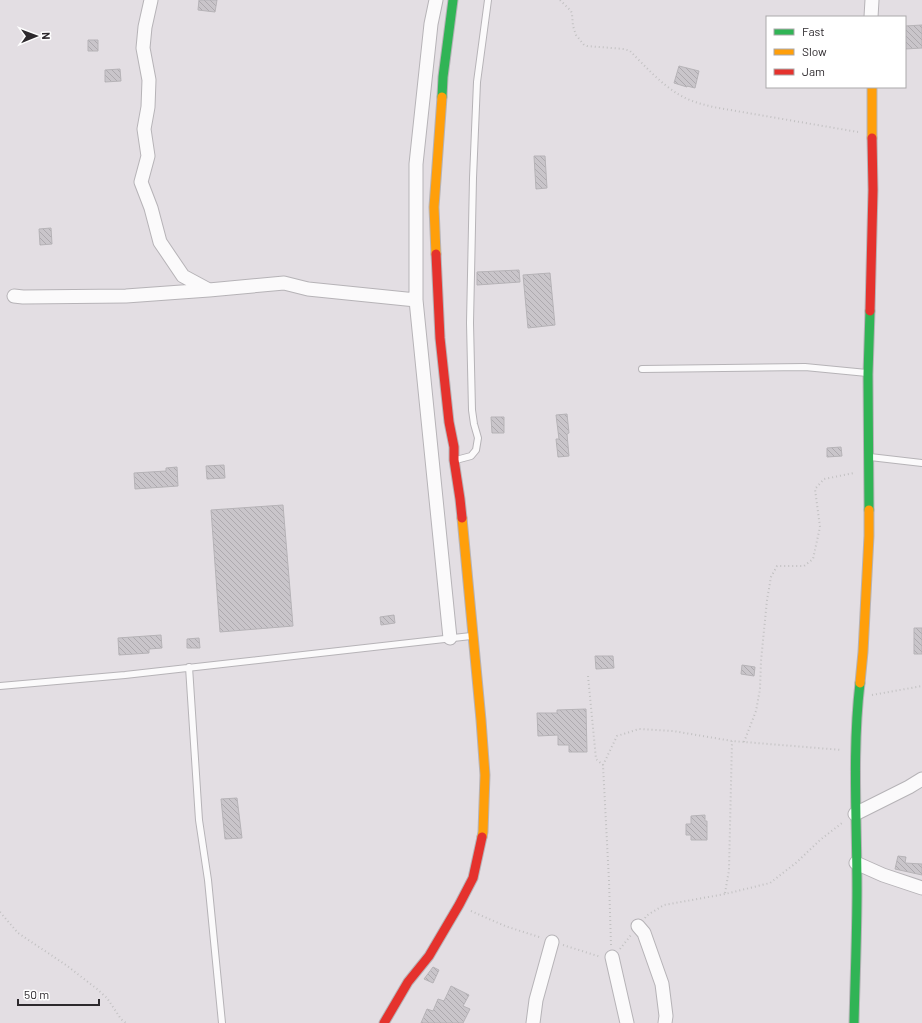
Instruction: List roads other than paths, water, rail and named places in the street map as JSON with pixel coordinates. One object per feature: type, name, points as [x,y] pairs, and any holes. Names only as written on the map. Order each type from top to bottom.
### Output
[{"type":"street","points":[[151,0],[145,27],[143,48],[149,80],[148,107],[144,129],[148,156],[141,182],[151,208],[160,242],[183,276],[209,290]]},
{"type":"street","points":[[436,0],[431,24],[416,164],[416,300],[450,638]]},
{"type":"street","points":[[384,1023],[408,982],[428,956],[459,905],[473,878],[483,832],[485,775],[481,720],[460,499],[454,460],[454,448],[449,422],[440,338],[434,207],[442,77],[453,0]]},
{"type":"street","points":[[871,16],[872,0]]},
{"type":"street","points":[[854,1023],[857,889],[855,751],[858,698],[864,652],[869,536],[868,374],[873,190],[872,88]]},
{"type":"street","points":[[14,296],[126,296],[284,283],[308,289],[416,300]]},
{"type":"street","points":[[855,814],[922,779]]},
{"type":"street","points":[[856,863],[883,875],[922,888]]},
{"type":"street","points":[[638,926],[644,934],[662,984],[666,1016],[665,1023]]},
{"type":"street","points":[[534,1023],[536,1000],[552,942]]},
{"type":"street","points":[[612,957],[627,1023]]},
{"type":"lane","points":[[454,460],[471,456],[476,450],[478,438],[472,410],[470,323],[477,82],[488,0]]},
{"type":"lane","points":[[642,369],[805,367],[868,374]]},
{"type":"lane","points":[[869,457],[922,463]]},
{"type":"lane","points":[[0,686],[125,675],[473,636]]},
{"type":"lane","points":[[189,667],[199,820],[208,880],[222,1023]]}]
